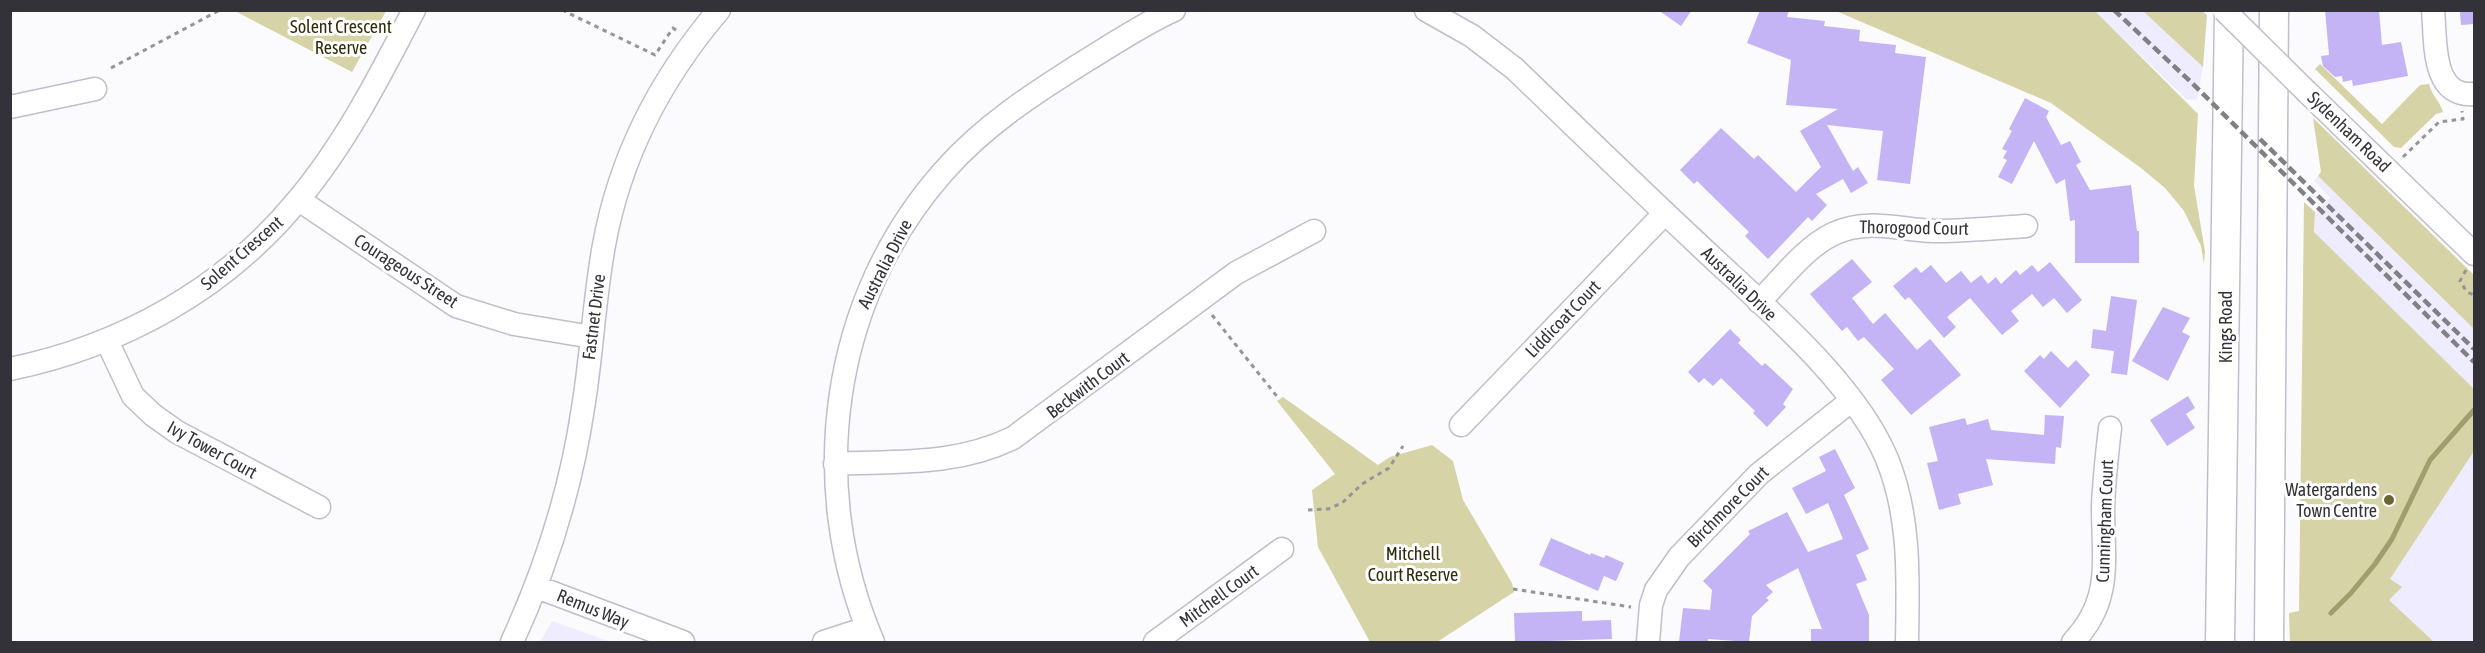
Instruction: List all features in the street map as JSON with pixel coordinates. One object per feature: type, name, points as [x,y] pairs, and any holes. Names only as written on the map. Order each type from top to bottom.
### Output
[{"type":"main road","name":"Kings Road","points":[[2220,642],[2229,10]]},
{"type":"main road","points":[[2269,642],[2274,10]]},
{"type":"street","name":"Solent Crescent","points":[[10,369],[107,341],[153,319],[197,293],[268,235],[299,200],[366,100],[414,10]]},
{"type":"street","name":"Fastnet Drive","points":[[512,642],[537,587],[558,523],[583,409],[604,244],[626,164],[649,111],[695,40],[719,10]]},
{"type":"street","name":"Australia Drive","points":[[870,635],[843,549],[838,521],[835,464],[838,407],[854,333],[873,280],[917,204],[960,153],[1005,114],[1104,49],[1173,10]]},
{"type":"street","name":"Australia Drive","points":[[1426,10],[1472,36],[1503,58],[1759,302],[1827,371],[1852,400],[1887,458],[1900,500],[1907,542],[1907,642]]},
{"type":"street","name":"Sydenham Road","points":[[2224,10],[2471,261]]},
{"type":"street","points":[[2433,10],[2437,54],[2447,86],[2470,101]]},
{"type":"street","points":[[10,107],[95,89]]},
{"type":"street","name":"Courageous Street","points":[[299,200],[456,306],[514,324],[592,337]]},
{"type":"street","name":"Liddicoat Court","points":[[1461,425],[1665,213]]},
{"type":"street","name":"Thorogood Court","points":[[1759,302],[1810,250],[1831,235],[1844,230],[1876,225],[1936,231],[2026,226]]},
{"type":"street","name":"Beckwith Court","points":[[835,464],[948,460],[982,451],[1013,438],[1236,273],[1314,231]]},
{"type":"street","name":"Ivy Tower Court","points":[[107,341],[133,396],[153,415],[177,432],[319,507]]},
{"type":"street","name":"Birchmore Court","points":[[1648,642],[1651,605],[1656,590],[1679,557],[1775,459],[1852,400]]},
{"type":"street","name":"Cunningham Court","points":[[2073,642],[2094,615],[2104,584],[2104,491],[2110,428]]},
{"type":"street","name":"Mitchell Court","points":[[1155,642],[1282,549]]},
{"type":"street","name":"Remus Way","points":[[537,587],[683,642]]},
{"type":"street","points":[[824,642],[870,635]]},
{"type":"path","points":[[111,68],[220,10]]},
{"type":"path","points":[[562,10],[655,55],[673,28],[695,40]]},
{"type":"path","points":[[2396,156],[2406,155],[2439,122],[2463,119],[2470,101]]},
{"type":"path","points":[[2471,261],[2460,281],[2467,292],[2475,295]]},
{"type":"path","points":[[1212,315],[1279,399]]},
{"type":"path","points":[[1308,510],[1328,509],[1342,503],[1362,484],[1385,472],[1403,446]]},
{"type":"path","points":[[1513,589],[1631,607]]},
{"type":"shaded area","points":[[2095,11],[2143,11],[2203,67],[2197,100],[2186,99]]},
{"type":"shaded area","name":"Watergardens Town Centre","points":[[2318,176],[2474,329],[2474,642],[2290,642],[2289,613],[2299,611],[2315,212],[2330,198],[2314,181]]},
{"type":"shaded area","points":[[552,621],[611,642],[540,642]]},
{"type":"green space","name":"Solent Crescent Reserve","points":[[235,11],[386,11],[352,72]]},
{"type":"green space","points":[[1836,11],[2095,11],[2198,114],[2194,186],[2205,251],[2204,264],[2201,246],[2184,211],[2165,188],[2051,103]]},
{"type":"green space","points":[[2143,11],[2202,11],[2207,15],[2203,67]]},
{"type":"green space","points":[[2320,64],[2382,124],[2420,85],[2429,84],[2443,112],[2436,114],[2401,148],[2394,147],[2315,69]]},
{"type":"green space","points":[[2313,118],[2474,275],[2474,329],[2318,176],[2321,172]]},
{"type":"green space","name":"Watergardens Town Centre","points":[[2304,202],[2315,212],[2314,232],[2474,389],[2474,451],[2390,579],[2402,587],[2389,600],[2434,642],[2290,642],[2289,613],[2299,611]]},
{"type":"green space","name":"Mitchell Court Reserve","points":[[1283,397],[1378,465],[1390,457],[1432,445],[1453,461],[1463,500],[1512,583],[1514,592],[1437,642],[1370,642],[1318,547],[1312,490],[1335,474],[1277,401]]},
{"type":"building","points":[[1658,10],[1692,10],[1681,26]]},
{"type":"building","points":[[1760,10],[1789,10],[1787,17],[1825,21],[1824,26],[1860,30],[1859,41],[1896,45],[1895,53],[1926,57],[1910,184],[1877,180],[1883,131],[1827,125],[1853,171],[1858,167],[1868,183],[1851,193],[1843,179],[1816,194],[1827,205],[1812,221],[1808,217],[1768,259],[1745,236],[1749,232],[1697,181],[1694,184],[1680,170],[1721,128],[1754,159],[1758,155],[1796,192],[1821,167],[1800,131],[1838,109],[1786,105],[1791,60],[1747,43]]},
{"type":"building","points":[[2325,10],[2379,10],[2382,45],[2401,42],[2408,76],[2353,86],[2352,80],[2343,82],[2342,76],[2335,77],[2323,66],[2321,56],[2329,55]]},
{"type":"building","points":[[2475,10],[2475,24],[2461,25],[2460,12]]},
{"type":"building","points":[[2025,98],[2049,111],[2046,117],[2061,145],[2070,141],[2081,162],[2076,165],[2090,190],[2131,185],[2137,231],[2139,231],[2139,263],[2075,263],[2075,220],[2070,221],[2065,179],[2056,184],[2034,141],[2012,184],[1998,177],[2007,160],[2003,158],[2007,151],[2002,149],[2012,131],[2009,129]]},
{"type":"building","points":[[1852,259],[1872,282],[1852,298],[1873,324],[1885,313],[1917,350],[1930,339],[1961,375],[1911,415],[1881,380],[1894,369],[1864,337],[1858,341],[1847,327],[1842,331],[1810,294]]},
{"type":"building","points":[[2050,262],[2082,300],[2067,313],[2054,298],[2043,307],[2032,294],[2011,311],[2019,321],[2002,335],[1970,298],[1947,317],[1956,327],[1944,338],[1909,297],[1905,300],[1893,286],[1916,267],[1921,273],[1931,265],[1946,283],[1961,271],[1971,283],[1981,275],[1988,284],[1996,277],[2001,284],[2016,270],[2020,275],[2032,265],[2038,272]]},
{"type":"building","points":[[2111,296],[2137,300],[2127,375],[2111,373],[2114,351],[2091,348],[2093,329],[2106,331]]},
{"type":"building","points":[[2163,307],[2190,318],[2182,332],[2190,336],[2168,381],[2132,361]]},
{"type":"building","points":[[1730,329],[1741,340],[1738,343],[1762,366],[1765,363],[1793,389],[1783,404],[1786,407],[1767,427],[1753,413],[1755,411],[1721,378],[1713,386],[1704,378],[1699,383],[1688,372]]},
{"type":"building","points":[[2051,351],[2068,368],[2076,360],[2090,375],[2060,408],[2024,371],[2040,355],[2044,359]]},
{"type":"building","points":[[2188,396],[2195,408],[2186,414],[2195,428],[2167,446],[2150,420]]},
{"type":"building","points":[[2045,415],[2064,416],[2061,448],[2056,447],[2055,464],[1986,459],[1993,485],[1958,494],[1961,504],[1939,510],[1927,463],[1938,461],[1929,427],[1965,418],[1967,425],[1988,419],[1991,430],[2044,435]]},
{"type":"building","points":[[1835,449],[1855,488],[1844,495],[1869,549],[1856,555],[1867,580],[1856,584],[1869,615],[1869,642],[1811,642],[1811,629],[1822,629],[1798,568],[1766,585],[1773,592],[1766,598],[1769,600],[1752,616],[1749,642],[1708,639],[1708,642],[1679,642],[1683,608],[1710,610],[1712,590],[1703,581],[1750,534],[1748,531],[1787,512],[1808,552],[1843,539],[1828,503],[1806,514],[1792,488],[1826,471],[1819,457]]},
{"type":"building","points":[[1551,538],[1590,555],[1591,553],[1604,558],[1606,555],[1624,563],[1616,581],[1604,576],[1598,591],[1539,565]]},
{"type":"building","points":[[1582,611],[1582,621],[1611,620],[1612,639],[1515,642],[1514,613]]},
{"type":"waterway","points":[[2331,613],[2375,564],[2392,539],[2430,460],[2474,410]]},
{"type":"railway","points":[[2114,10],[2192,83],[2474,362]]},
{"type":"railway","points":[[2260,139],[2474,349]]},
{"type":"place","name":"Watergardens Town Centre","points":[[2389,500]]}]
